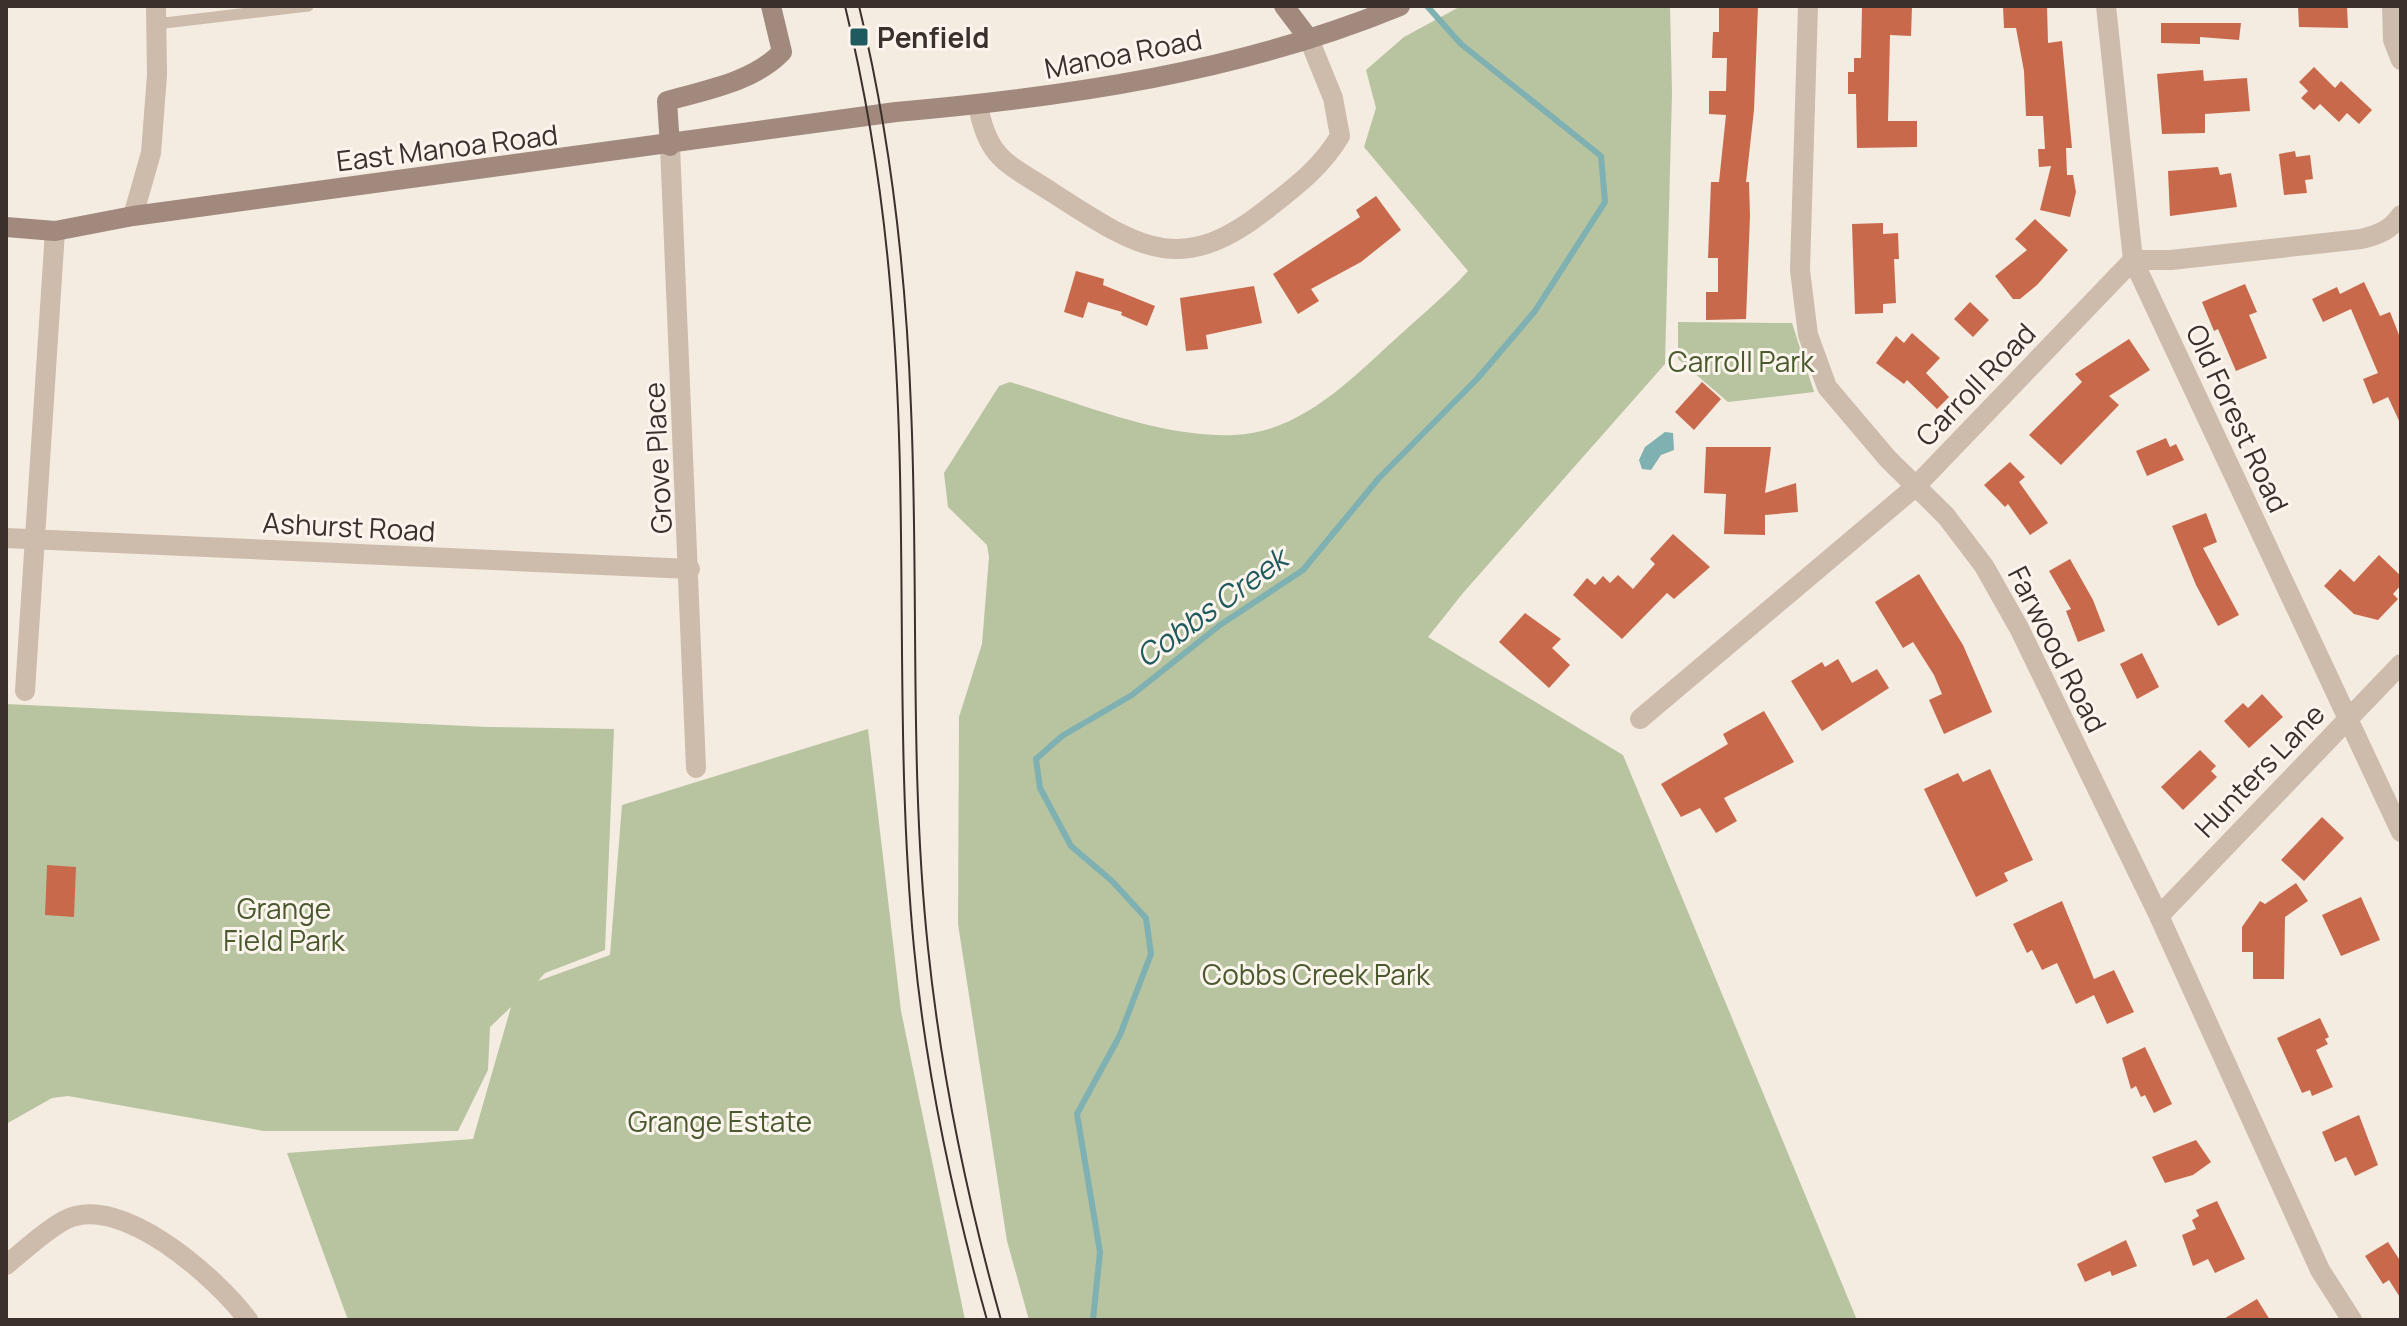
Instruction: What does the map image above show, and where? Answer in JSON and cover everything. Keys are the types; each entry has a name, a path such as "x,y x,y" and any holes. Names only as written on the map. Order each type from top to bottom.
{"main road":[{"path":"670,146 667,101 747,76 771,63 782,52 771,6"},
{"path":"1284,6 1309,39"},
{"name":"Manoa Road","path":"896,112 978,105 1143,82 1342,30 1400,6"},
{"name":"East Manoa Road","path":"6,227 55,231 133,216 670,146 896,112"}],"street":[{"name":"Farwood Road","path":"1808,6 1800,270 1808,335 1827,387 1841,408 1946,516 1984,566 2012,615 2159,916 2320,1270 2352,1320"},
{"name":"Old Forest Road","path":"2106,6 2133,260 2401,832"},
{"path":"2392,6 2393,40 2401,60"},
{"path":"133,216 151,153 156,15"},
{"path":"978,105 987,144 1005,162 1129,239 1167,249 1196,248 1227,239 1309,175 1340,136 1339,121 1309,39"},
{"name":"Grove Place","path":"670,146 696,768"},
{"path":"2133,260 2171,260 2361,239 2399,227"},
{"path":"25,691 55,231"},
{"name":"Carroll Road","path":"1640,719 1915,487 2133,260"},
{"name":"Ashurst Road","path":"6,538 690,569"},
{"name":"Hunters Lane","path":"2159,916 2401,664"},
{"path":"6,1265 66,1219 97,1214 147,1231 230,1295 248,1320"}],"lane":[{"path":"156,15 308,6"}],"green space":[{"name":"Cobbs Creek Park","path":"1461,6 1670,6 1672,93 1665,364 1463,593 1428,637 1623,755 1857,1320 1029,1320 1007,1241 958,924 959,717 982,644 989,557 987,545 948,507 944,473 999,386 1010,382 1148,425 1177,431 1234,435 1259,432 1304,413 1365,367 1468,271 1364,147 1376,108 1366,70 1404,37"},
{"name":"Carroll Park","path":"1678,322 1792,323 1814,392 1728,402 1678,359"},
{"path":"6,704 487,727 614,729 605,950 545,973 538,981 610,955 622,805 868,729 901,1011 965,1320 348,1320 287,1153 473,1139 511,1007 490,1027 488,1070 458,1131 264,1131 68,1096 52,1098 6,1124"}],"water":[{"path":"1665,432 1673,433 1674,450 1661,455 1651,470 1642,469 1639,460 1645,447"}],"building":[{"path":"1719,6 1758,6 1754,110 1746,182 1749,182 1750,216 1746,319 1706,320 1706,292 1718,292 1718,258 1708,258 1711,182 1719,182 1726,115 1709,114 1709,91 1726,91 1727,58 1712,58 1713,32 1719,32"},
{"path":"1862,6 1912,6 1911,36 1890,35 1888,121 1917,121 1917,147 1857,148 1856,94 1848,94 1848,72 1854,72 1854,58 1861,58"},
{"path":"2003,6 2047,6 2048,43 2062,41 2072,148 2066,148 2067,175 2073,175 2076,192 2070,217 2040,210 2051,166 2039,167 2038,149 2045,149 2043,116 2026,116 2024,71 2016,28 2004,28"},
{"path":"2298,6 2347,6 2348,28 2299,27"},
{"path":"2161,23 2241,23 2239,40 2200,37 2200,44 2161,43"},
{"path":"2314,67 2335,88 2341,81 2372,110 2359,124 2347,113 2339,122 2320,104 2314,110 2301,98 2308,91 2299,82"},
{"path":"2203,70 2204,81 2247,78 2250,111 2205,114 2205,133 2162,134 2157,74"},
{"path":"2295,151 2296,157 2310,155 2313,179 2305,180 2307,193 2284,195 2279,154"},
{"path":"2218,167 2220,175 2231,173 2237,207 2170,216 2168,171"},
{"path":"1376,196 1401,230 1361,262 1311,289 1319,301 1298,314 1273,274 1360,217 1356,210"},
{"path":"2035,219 2068,250 2037,285 2020,299 2013,299 1995,276 2027,250 2015,239"},
{"path":"1883,223 1883,234 1898,233 1899,259 1894,259 1896,303 1883,304 1883,313 1855,314 1852,224"},
{"path":"1076,271 1104,279 1103,285 1155,306 1147,326 1121,315 1122,312 1088,302 1083,318 1064,312"},
{"path":"2364,282 2380,316 2390,312 2401,340 2401,425 2388,397 2373,404 2363,379 2378,373 2351,309 2323,322 2312,299 2337,287 2340,294"},
{"path":"2245,284 2257,312 2249,315 2267,358 2236,371 2218,329 2214,331 2202,302"},
{"path":"1254,286 1262,323 1206,335 1208,349 1186,351 1180,298"},
{"path":"1970,302 1989,320 1973,337 1954,319"},
{"path":"1912,333 1940,358 1926,373 1949,397 1937,409 1907,380 1904,384 1876,363 1896,336 1904,343"},
{"path":"2129,339 2150,370 2109,396 2119,405 2061,465 2029,435 2082,382 2075,374"},
{"path":"1702,382 1721,399 1694,430 1675,412"},
{"path":"2166,438 2170,447 2176,444 2184,460 2147,476 2136,451"},
{"path":"1706,447 1771,447 1765,493 1796,483 1798,512 1765,515 1765,535 1724,534 1726,494 1704,493"},
{"path":"2010,462 2025,477 2019,482 2048,523 2030,535 2008,504 2005,507 1984,485"},
{"path":"2206,513 2217,542 2203,548 2239,615 2218,626 2196,585 2172,526"},
{"path":"1673,534 1710,567 1674,599 1667,593 1622,639 1573,595 1587,578 1595,585 1603,576 1610,583 1618,575 1633,589 1655,564 1650,559"},
{"path":"2379,555 2401,576 2401,585 2393,594 2398,599 2378,620 2354,614 2324,586 2340,569 2354,582"},
{"path":"2070,559 2093,600 2105,631 2078,642 2066,611 2071,609 2049,571"},
{"path":"1919,574 1963,645 1992,712 1944,734 1929,700 1942,694 1934,675 1913,642 1903,648 1875,602"},
{"path":"1525,613 1561,639 1552,648 1570,665 1549,688 1499,642"},
{"path":"2142,653 2159,687 2137,699 2120,664"},
{"path":"1838,659 1852,683 1877,669 1889,688 1822,731 1791,681 1822,662 1825,667"},
{"path":"2262,694 2283,717 2249,748 2224,721 2243,703 2248,708"},
{"path":"1764,711 1794,762 1724,798 1737,821 1716,833 1700,808 1681,817 1661,784 1728,744 1723,734"},
{"path":"2200,750 2216,766 2211,771 2217,777 2183,810 2161,787"},
{"path":"1990,769 2033,860 2004,873 2008,881 1976,897 1924,789 1958,773 1963,782"},
{"path":"2322,817 2344,838 2304,881 2281,860"},
{"path":"47,865 76,867 74,917 45,915"},
{"path":"2296,883 2308,901 2285,917 2284,979 2253,979 2253,952 2242,952 2242,927 2260,901 2265,904"},
{"path":"2361,897 2380,940 2341,956 2322,915"},
{"path":"2062,901 2094,979 2114,970 2134,1012 2107,1024 2094,995 2076,1004 2057,963 2042,970 2032,950 2027,953 2013,924"},
{"path":"2320,1018 2329,1037 2325,1039 2328,1044 2316,1050 2333,1087 2312,1096 2310,1090 2302,1093 2277,1038"},
{"path":"2145,1047 2172,1104 2154,1113 2145,1095 2141,1097 2136,1086 2131,1089 2122,1058"},
{"path":"2359,1115 2378,1165 2355,1176 2346,1157 2335,1162 2322,1132"},
{"path":"2196,1140 2211,1162 2193,1175 2165,1183 2152,1157"},
{"path":"2217,1201 2245,1259 2215,1273 2208,1259 2193,1266 2182,1235 2196,1229 2192,1220 2199,1216 2196,1210"},
{"path":"2126,1240 2137,1266 2112,1276 2110,1271 2085,1282 2077,1264"},
{"path":"2388,1242 2401,1262 2401,1299 2389,1280 2383,1284 2365,1256"},
{"path":"2257,1299 2270,1320 2222,1320"}],"waterway":[{"name":"Cobbs Creek","path":"1093,1320 1100,1252 1077,1114 1120,1035 1151,954 1146,918 1112,881 1071,846 1040,788 1036,759 1062,736 1132,695 1220,625 1303,570 1379,478 1477,379 1535,311 1605,202 1601,156 1461,44 1427,6"}],"tram line":[{"path":"845,6 874,150 891,295 900,458 904,785 919,995 942,1136 987,1320"},
{"path":"859,6 888,156 909,357 918,813 928,948 940,1042 957,1135 1001,1320"}],"place":[{"name":"Penfield","path":"859,37"}],"park label":[{"name":"Grange Field Park","path":"284,924"},
{"name":"Grange Estate","path":"720,1121"}]}
